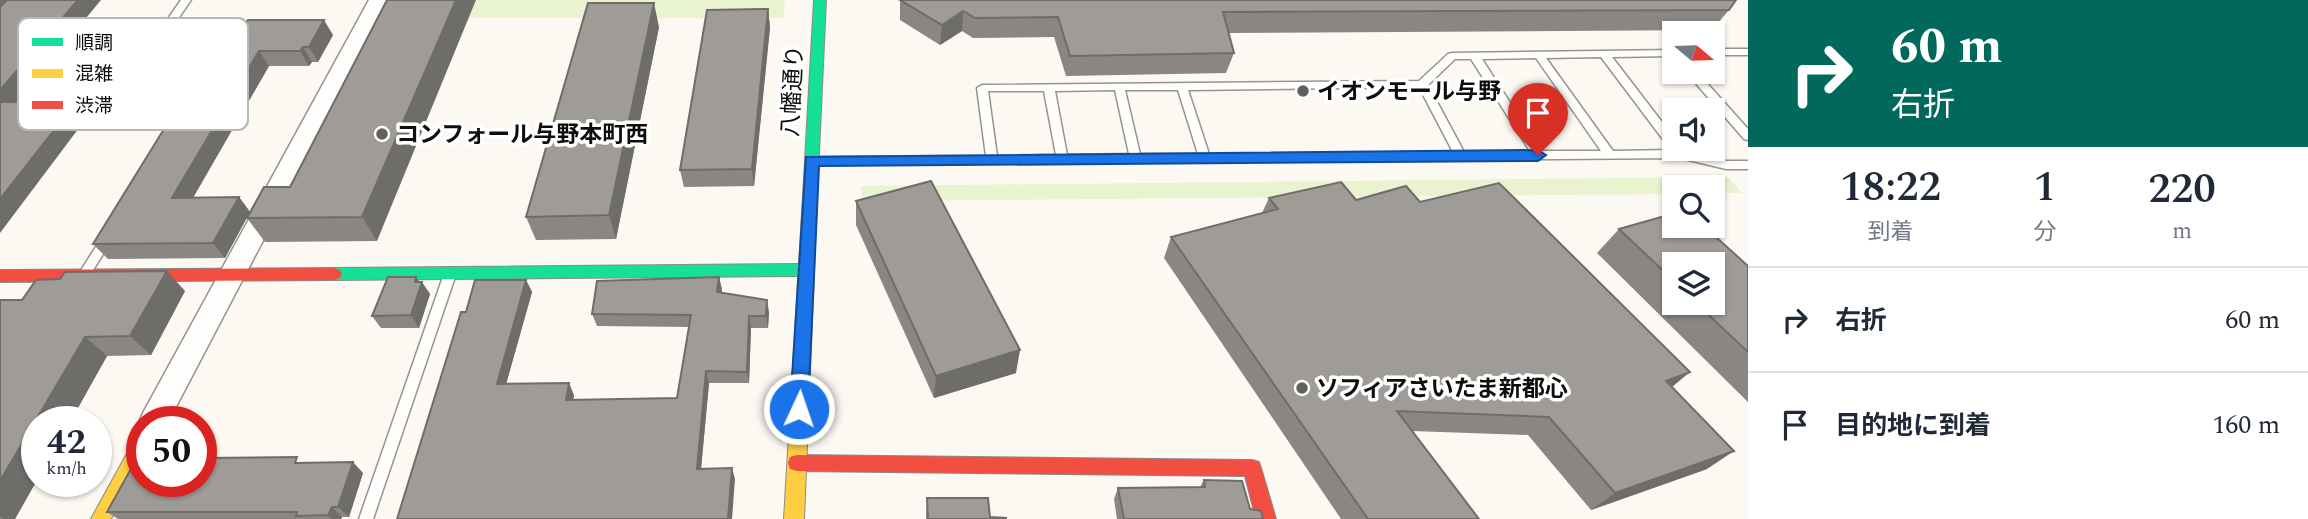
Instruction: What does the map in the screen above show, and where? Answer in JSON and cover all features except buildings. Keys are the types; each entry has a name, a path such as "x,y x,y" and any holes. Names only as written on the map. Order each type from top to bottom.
{"street":[{"path":"162,406 379,0"},
{"name":"八幡通り","path":"794,519 820,0"},
{"path":"0,276 806,270"},
{"path":"797,463 1252,468 1266,519"},
{"path":"101,519 126,473"}],"lane":[{"path":"173,18 186,0"},
{"path":"1726,52 1744,52 1748,61"},
{"path":"992,160 982,88 1422,84 1452,56 1662,53"},
{"path":"1604,54 1662,130"},
{"path":"1474,55 1538,155"},
{"path":"1539,55 1610,155"},
{"path":"1422,84 1461,156"},
{"path":"1702,84 1748,136"},
{"path":"1119,86 1135,158"},
{"path":"1182,86 1205,158"},
{"path":"1049,87 1062,159"},
{"path":"812,161 1610,155 1662,151"},
{"path":"1713,161 1726,165 1748,165"},
{"path":"84,275 112,230"},
{"path":"366,519 450,274"}],"green space":[{"path":"392,0 785,0 783,18 382,18"},
{"path":"1725,177 1728,177 1742,193 1725,193"},
{"path":"1662,178 1662,194 862,201 861,186"}],"traffic: fast":[{"path":"810,196 820,0"},
{"path":"334,274 806,270"}],"traffic: slow":[{"path":"794,519 810,196"},
{"path":"101,519 126,473"}],"traffic: jam":[{"path":"0,276 334,274"},
{"path":"797,463 1252,468 1266,519"}],"place":[{"name":"イオンモール与野","path":"1303,91"},
{"name":"コンフォール与野本町西","path":"382,134"},
{"name":"ソフィアさいたま新都心","path":"1302,388"}],"route":[{"path":"799,409 812,161 1538,155"}]}
